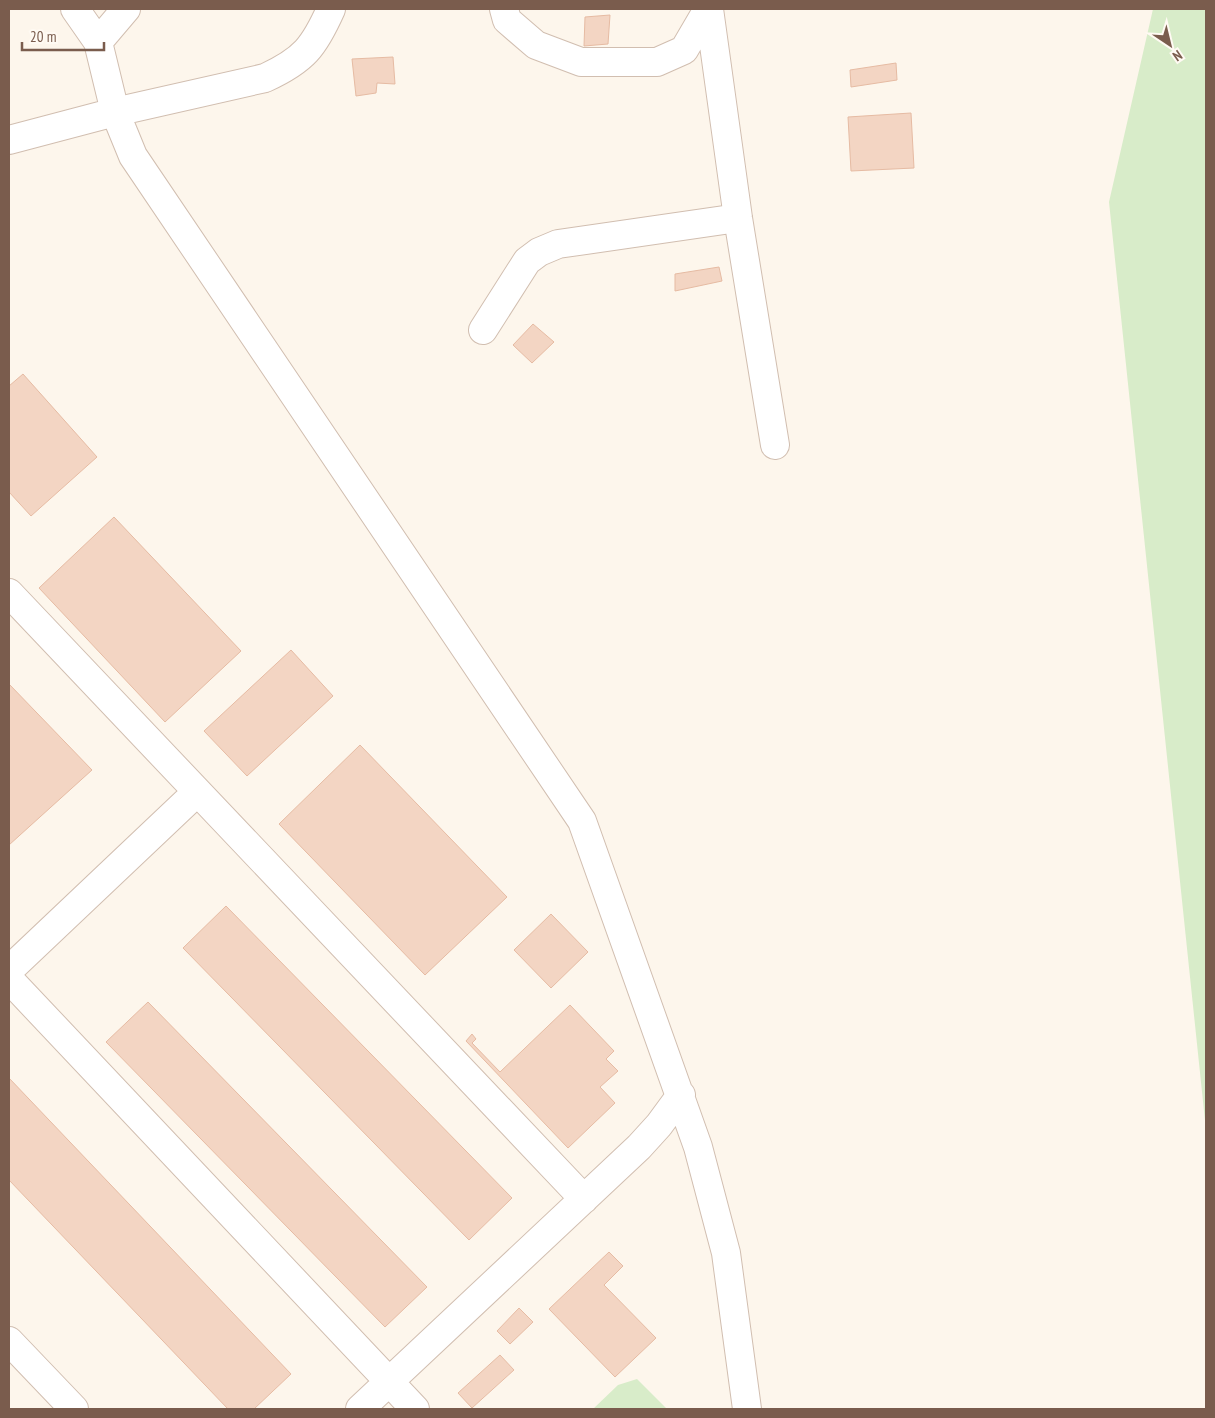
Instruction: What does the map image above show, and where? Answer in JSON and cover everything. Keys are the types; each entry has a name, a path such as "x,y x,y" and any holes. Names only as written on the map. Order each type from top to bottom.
{"lane":[{"path":"75,9 98,42 115,112 133,156 582,821 698,1146 726,1253 747,1409"},
{"path":"98,42 126,9"},
{"path":"9,140 115,112 265,78 286,69 302,56 318,39 331,9"},
{"path":"504,9 506,20 536,45 582,62 657,62 684,50 708,9"},
{"path":"708,9 738,218 775,445"},
{"path":"483,330 528,261 538,252 558,244 738,218"},
{"path":"9,593 584,1199"},
{"path":"9,970 197,792"},
{"path":"9,979 415,1409"},
{"path":"360,1409 584,1199 659,1125 681,1095"},
{"path":"9,1341 74,1409"}],"green space":[{"path":"1153,9 1206,9 1206,1130 1109,202"},
{"path":"637,1379 667,1409 593,1409 618,1385"}],"building":[{"path":"610,15 608,44 584,46 585,17"},
{"path":"393,57 395,84 377,83 376,93 356,96 352,59"},
{"path":"896,63 897,80 851,87 850,70"},
{"path":"911,113 914,168 851,171 848,117"},
{"path":"719,267 722,281 675,291 675,274"},
{"path":"533,324 554,342 532,363 513,345"},
{"path":"23,374 97,457 31,516 9,492 9,386"},
{"path":"114,517 241,651 165,722 39,588"},
{"path":"291,650 333,696 247,776 204,731"},
{"path":"9,684 92,770 9,845"},
{"path":"360,745 507,897 425,975 279,824"},
{"path":"226,906 512,1198 469,1240 183,948"},
{"path":"551,914 588,952 551,988 514,950"},
{"path":"148,1002 427,1287 385,1327 106,1042"},
{"path":"570,1005 614,1051 606,1059 618,1071 600,1087 615,1103 568,1148 466,1041 472,1034 476,1039 472,1043 500,1072"},
{"path":"9,1078 291,1374 254,1409 228,1409 9,1180"},
{"path":"609,1252 623,1266 604,1285 656,1338 615,1377 549,1309"},
{"path":"519,1308 533,1322 510,1344 497,1331"},
{"path":"500,1355 514,1370 472,1408 458,1393"}]}
